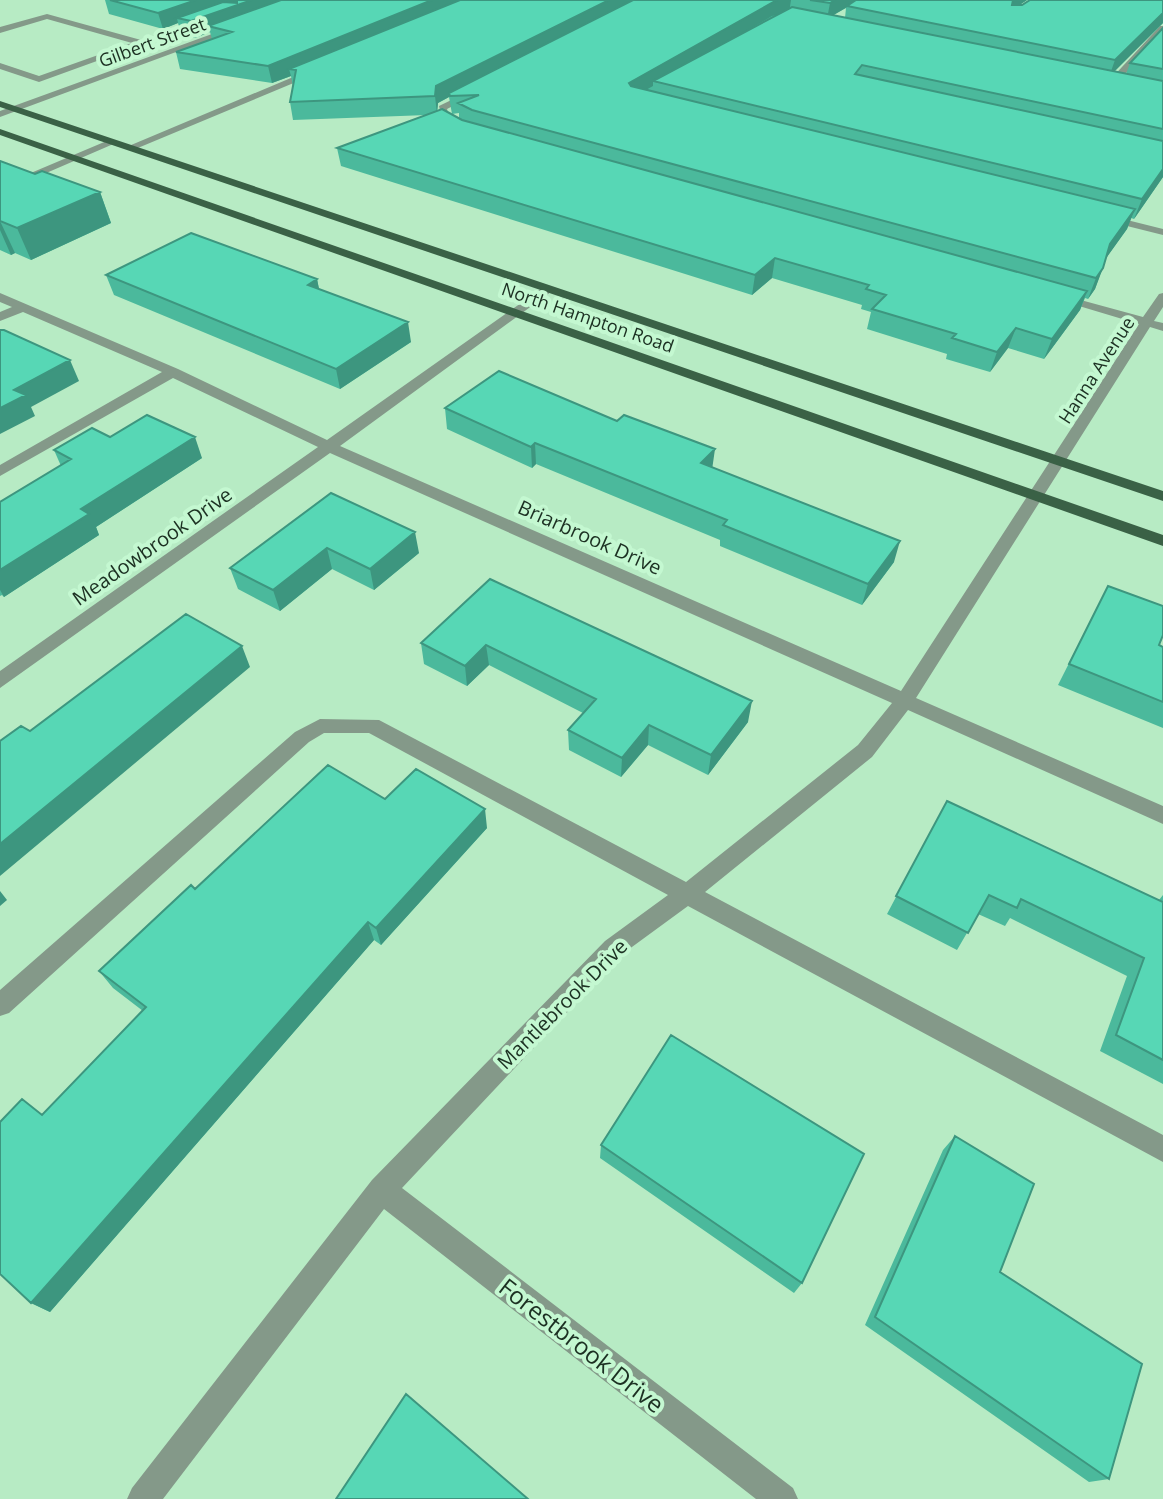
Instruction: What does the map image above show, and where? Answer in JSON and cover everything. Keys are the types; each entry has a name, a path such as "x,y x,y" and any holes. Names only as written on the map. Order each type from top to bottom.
{"main road":[{"name":"North Hampton Road","path":"0,104 1163,496"},
{"name":"North Hampton Road","path":"0,132 1163,541"}],"street":[{"path":"0,30 47,16 173,51"},
{"path":"0,66 39,79 214,16"},
{"name":"Gilbert Street","path":"0,114 245,25"},
{"path":"1112,83 1163,28"},
{"path":"129,148 326,66"},
{"path":"1097,81 1125,86"},
{"path":"468,133 446,121 442,108 490,84"},
{"path":"0,190 113,142"},
{"path":"1085,213 1163,232"},
{"name":"Meadowbrook Drive","path":"0,681 549,289"},
{"path":"1042,293 1163,327"},
{"name":"Briarbrook Drive","path":"0,297 173,372 330,447 1163,815"},
{"name":"Hanna Avenue","path":"1059,461 1163,297"},
{"path":"0,317 22,307"},
{"path":"0,471 173,372"},
{"name":"Mantlebrook Drive","path":"143,1499 382,1190 613,948 687,894 865,751 905,700 1059,461"},
{"path":"0,1005 302,737 320,726 372,725 1163,1149"},
{"name":"Forestbrook Drive","path":"382,1190 763,1493"}],"building":[{"path":"110,0 196,0 158,13"},
{"path":"237,0 252,0 191,21 177,18 223,2 237,3"},
{"path":"281,0 432,0 268,66 176,52 232,32 208,26"},
{"path":"460,0 609,0 436,86 435,96 290,102 296,70 289,69"},
{"path":"633,0 777,0 629,83 631,86 1135,209 1110,244 1103,268 1096,278 472,110 458,103 479,95 450,96 449,93"},
{"path":"856,0 1013,0 1012,5 1022,5 1030,0 1163,0 1163,13 1115,60 847,6"},
{"path":"792,7 1163,81 1163,129 862,65 855,74 1163,141 1163,169 1142,199 653,81"},
{"path":"1163,28 1163,69 1130,63"},
{"path":"442,109 462,120 1087,291 1052,339 1016,328 997,352 952,338 956,334 872,309 886,295 866,289 869,285 775,258 755,275 337,148"},
{"path":"0,161 35,174 42,171 100,192 17,228 0,221"},
{"path":"191,233 317,279 308,285 408,322 336,369 106,275"},
{"path":"0,330 70,360 14,390 26,395 0,408"},
{"path":"499,371 617,421 624,415 715,449 701,463 900,541 868,584 723,525 727,520 535,443 531,447 445,408"},
{"path":"147,415 195,437 81,509 89,514 0,570 0,502 71,459 54,450 92,428 110,437"},
{"path":"331,493 415,532 370,569 327,548 273,590 230,568"},
{"path":"490,579 752,701 711,755 649,725 622,758 568,730 596,699 486,645 465,666 421,643"},
{"path":"1108,586 1163,606 1163,635 1159,645 1163,647 1163,702 1069,664"},
{"path":"186,614 242,646 0,844 0,741 21,726 30,731"},
{"path":"328,765 385,799 416,769 485,809 376,928 368,922 31,1303 0,1274 0,1122 22,1099 42,1115 146,1007 99,971 191,885 195,889"},
{"path":"947,801 1163,902 1163,1060 1116,1035 1144,958 1021,899 1017,908 989,895 968,933 896,896"},
{"path":"671,1035 864,1154 802,1283 601,1145"},
{"path":"955,1136 1034,1184 1000,1272 1142,1364 1109,1479 875,1317"},
{"path":"406,1394 528,1499 336,1499"}]}
